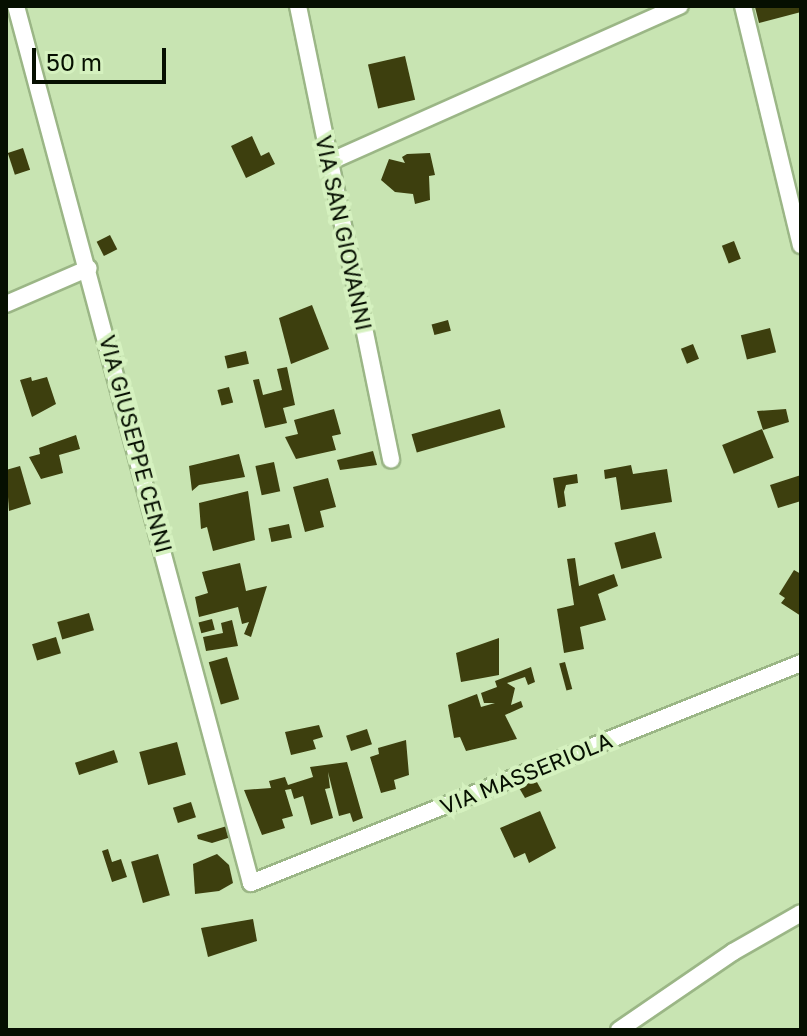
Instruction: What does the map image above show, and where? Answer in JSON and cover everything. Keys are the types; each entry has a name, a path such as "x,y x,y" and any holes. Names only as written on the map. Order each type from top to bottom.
{"street":[{"name":"VIA GIUSEPPE CENNI","path":"16,6 89,268 251,883"},
{"name":"VIA SAN GIOVANNI","path":"298,6 391,460"},
{"path":"329,162 680,6"},
{"path":"743,6 801,245"},
{"path":"6,304 89,268"},
{"name":"VIA MASSERIOLA","path":"251,883 801,663"},
{"path":"619,1030 733,952 801,913"}],"building":[{"path":"801,6 801,12 759,23 755,7"},
{"path":"405,56 415,100 378,108 368,65"},
{"path":"252,136 261,156 269,152 275,164 246,178 231,146"},
{"path":"23,148 30,170 15,175 8,153"},
{"path":"430,153 435,175 429,176 430,200 415,204 413,194 395,192 381,180 389,159 405,163 402,157 407,154"},
{"path":"110,235 117,249 104,256 97,242"},
{"path":"734,241 741,259 729,263 722,246"},
{"path":"312,305 329,349 291,364 279,318"},
{"path":"448,320 451,331 434,335 432,324"},
{"path":"770,328 776,352 747,360 741,335"},
{"path":"693,344 699,359 687,364 681,349"},
{"path":"246,351 249,364 227,369 225,356"},
{"path":"287,367 295,405 283,408 287,423 265,428 253,380 259,379 263,395 282,390 277,369"},
{"path":"31,377 32,381 47,377 56,404 32,417 20,380"},
{"path":"229,387 233,402 222,406 217,390"},
{"path":"334,409 341,434 332,436 336,450 296,459 285,437 298,434 294,420"},
{"path":"500,409 505,427 417,453 412,434"},
{"path":"786,409 789,422 763,430 757,411"},
{"path":"762,429 774,458 734,474 722,445"},
{"path":"76,435 80,449 59,455 63,473 41,479 29,457 40,454 39,448"},
{"path":"373,451 377,465 340,470 337,460"},
{"path":"239,454 245,477 199,485 192,491 189,466"},
{"path":"274,462 280,491 262,495 255,466"},
{"path":"631,465 633,474 667,469 672,502 621,510 616,477 605,479 604,470"},
{"path":"20,466 31,504 9,511 6,470"},
{"path":"577,474 578,483 566,485 566,506 558,508 553,478"},
{"path":"801,475 801,501 778,508 770,485"},
{"path":"328,478 336,507 320,511 324,527 305,532 293,487"},
{"path":"248,491 255,540 213,551 207,527 201,529 199,503"},
{"path":"289,524 292,538 271,542 268,528"},
{"path":"655,532 662,558 621,569 614,543"},
{"path":"575,558 579,586 614,574 618,586 598,594 606,620 580,627 584,649 564,653 557,609 574,605 567,559"},
{"path":"240,563 246,591 267,586 251,637 244,634 249,622 242,624 238,607 199,617 195,597 208,593 202,572"},
{"path":"794,570 801,574 801,616 781,603 785,598 779,594"},
{"path":"89,613 94,630 62,639 57,622"},
{"path":"212,619 215,630 201,633 198,623"},
{"path":"232,620 238,646 206,651 203,637 223,633 221,623"},
{"path":"56,637 61,653 37,661 32,644"},
{"path":"499,638 499,675 461,682 456,653"},
{"path":"227,657 239,699 221,705 209,662"},
{"path":"565,662 572,689 566,691 559,664"},
{"path":"531,667 535,682 528,685 525,677 507,683 515,688 511,705 521,701 523,707 505,715 517,739 466,751 460,737 454,738 448,705 477,694 481,707 495,703 484,703 481,693 497,687 495,681"},
{"path":"319,725 323,737 313,740 316,749 291,755 285,732"},
{"path":"367,729 372,744 351,751 346,736"},
{"path":"406,740 409,775 394,780 396,789 381,793 370,757 379,754 378,748"},
{"path":"177,742 186,775 148,785 139,752"},
{"path":"114,750 118,762 79,775 75,763"},
{"path":"347,762 363,818 353,822 350,813 339,816 328,772 330,788 325,789 333,818 311,825 303,796 294,799 291,789 285,790 293,816 282,819 285,828 262,835 244,790 271,788 269,781 285,777 288,785 313,777 310,767"},
{"path":"533,775 542,791 525,798 515,781"},
{"path":"191,802 196,817 178,823 173,808"},
{"path":"540,811 556,848 529,863 525,853 514,858 500,828"},
{"path":"227,826 231,837 212,843 198,839 197,835"},
{"path":"108,849 112,862 121,859 127,877 112,882 102,851"},
{"path":"158,854 170,895 143,903 131,862"},
{"path":"217,854 229,865 233,883 219,891 195,894 193,864"},
{"path":"253,919 257,941 208,957 201,928"}]}
